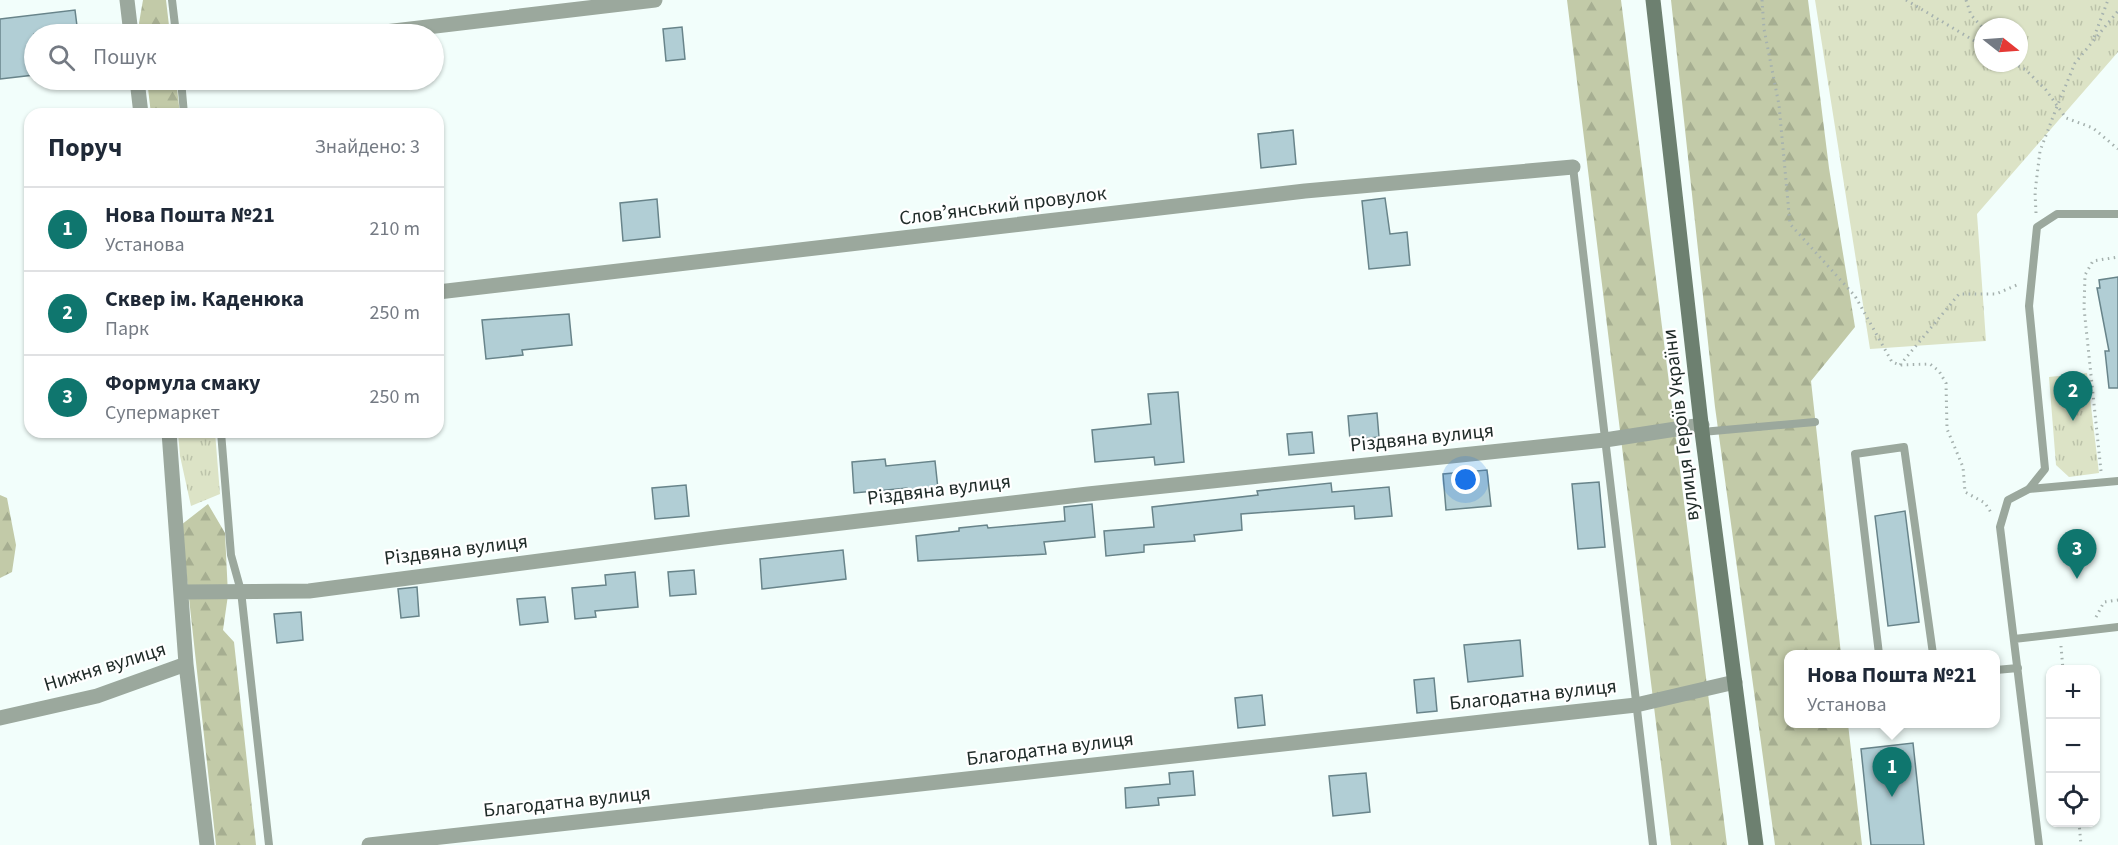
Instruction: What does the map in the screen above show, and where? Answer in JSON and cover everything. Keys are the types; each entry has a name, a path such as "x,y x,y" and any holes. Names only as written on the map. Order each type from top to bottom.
{"main road":[{"name":"вулиця Героїв України","path":"1653,0 1702,429 1756,845"}],"street":[{"path":"127,0 130,24"},
{"path":"444,25 655,0"},
{"path":"138,90 140,108"},
{"name":"Словʼянський провулок","path":"444,291 1305,191 1572,167"},
{"name":"Різдвяна вулиця","path":"181,592 309,591 1088,494 1702,429"},
{"path":"169,438 186,664 207,845"},
{"name":"Нижня вулиця","path":"0,718 97,696 186,664"},
{"name":"Благодатна вулиця","path":"369,845 1636,705 1735,682"}],"lane":[{"path":"172,0 175,24"},
{"path":"182,90 183,108"},
{"path":"1572,167 1653,845"},
{"path":"2029,489 2045,469 2029,306 2037,227 2057,214 2118,214"},
{"path":"1702,429 1815,422"},
{"path":"221,438 231,555 241,591 269,845"},
{"path":"1879,650 1855,454 1904,447 1932,650"},
{"path":"2039,845 2000,527 2008,500 2029,489 2118,481"},
{"path":"2014,639 2118,627"},
{"path":"2000,670 2018,668"}],"path":[{"path":"1762,0 1764,29 1779,105 1790,224 1854,296 1892,362 1900,365 1930,364 1939,371 1946,383 1947,429 1963,467 1965,492 1985,503 2000,527"},
{"path":"1906,0 1974,41"},
{"path":"1966,0 1974,18"},
{"path":"2093,42 2108,0"},
{"path":"2037,227 2035,192 2040,150 2056,107 2075,63 2118,11"},
{"path":"2028,72 2046,90 2066,118 2093,128 2118,149"},
{"path":"2103,482 2084,308 2085,274 2092,261 2118,257"},
{"path":"1900,365 1959,294 1996,294 2032,279"},
{"path":"2090,629 2104,602 2118,600"},
{"path":"2059,632 2063,665"},
{"path":"2079,827 2081,845"}],"green space":[{"path":"143,0 166,0 169,24 139,23"},
{"path":"1567,0 1621,0 1727,845 1671,845"},
{"path":"1671,0 1808,0 1829,168 1855,327 1811,381 1841,650 1784,650 1784,728 1848,728 1862,845 1775,845 1715,407"},
{"path":"1815,0 2118,0 2118,52 1977,214 1986,341 1870,349"},
{"path":"148,90 177,90 179,108 150,108"},
{"path":"2087,373 2099,473 2069,477 2056,465 2049,377"},
{"path":"178,438 215,438 220,494 191,506"},
{"path":"0,495 7,498 16,545 12,572 0,578"},
{"path":"208,504 225,533 228,595 223,630 234,642 256,845 216,845 181,525"}],"building":[{"path":"75,10 77,24 24,24 24,76 0,79 0,19"},
{"path":"682,27 685,59 666,61 663,29"},
{"path":"1293,130 1296,164 1261,168 1258,134"},
{"path":"1385,198 1390,234 1407,232 1410,265 1369,269 1362,201"},
{"path":"657,199 660,237 623,241 620,203"},
{"path":"2118,277 2118,388 2109,388 2105,351 2109,351 2097,288 2100,288 2099,280"},
{"path":"569,314 572,345 522,350 523,355 486,359 482,320"},
{"path":"1178,392 1184,462 1155,465 1154,457 1095,462 1092,430 1151,424 1148,394"},
{"path":"1377,413 1379,437 1350,440 1348,416"},
{"path":"1312,432 1314,453 1289,455 1287,434"},
{"path":"885,459 886,466 935,461 938,489 907,492 907,488 854,493 852,462"},
{"path":"1487,470 1491,506 1446,510 1443,474"},
{"path":"1599,482 1605,547 1578,549 1572,484"},
{"path":"1331,483 1332,492 1389,487 1392,516 1355,519 1354,506 1241,514 1242,530 1194,535 1195,541 1144,545 1144,552 1106,556 1104,531 1154,527 1152,507 1258,495 1257,491"},
{"path":"686,485 689,516 655,519 652,488"},
{"path":"1092,504 1095,537 1044,542 1046,554 918,561 916,536 987,525 988,528 1065,521 1064,507"},
{"path":"1905,511 1919,622 1888,626 1875,516"},
{"path":"843,550 846,579 762,589 760,559"},
{"path":"694,570 696,594 670,596 668,572"},
{"path":"635,572 638,607 595,611 596,617 575,619 572,588 606,585 605,575"},
{"path":"417,587 419,616 401,618 398,589"},
{"path":"545,597 548,622 520,625 517,599"},
{"path":"301,612 303,640 277,643 274,614"},
{"path":"1520,640 1523,676 1468,682 1464,645"},
{"path":"1434,678 1437,711 1417,713 1414,680"},
{"path":"1262,695 1265,725 1238,728 1235,698"},
{"path":"1913,743 1924,845 1871,845 1861,749"},
{"path":"1193,771 1195,795 1158,798 1159,805 1126,808 1125,788 1170,784 1169,773"},
{"path":"1366,773 1370,812 1333,816 1329,776"}],"place":[{"name":"Сквер ім. Каденюка","path":"2073,421"},
{"name":"Формула смаку","path":"2077,579"},
{"name":"Нова Пошта №21","path":"1892,797"}]}
